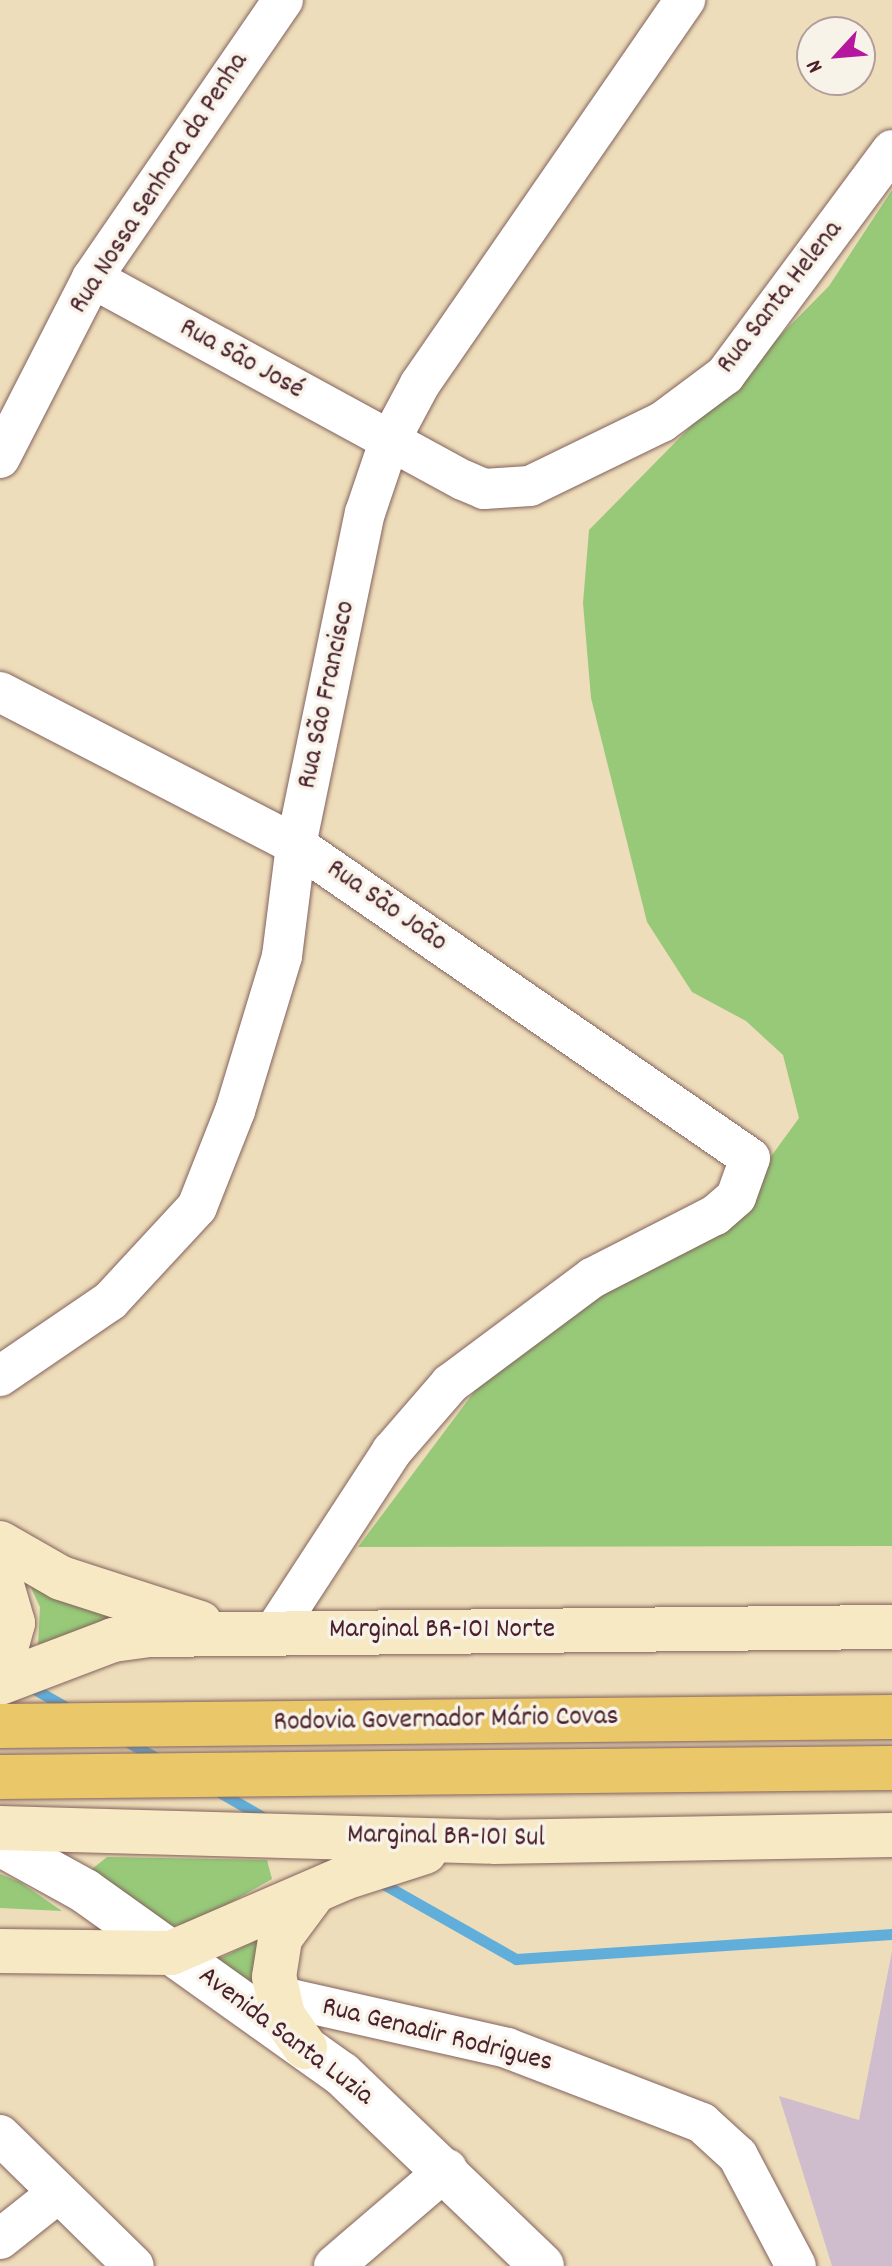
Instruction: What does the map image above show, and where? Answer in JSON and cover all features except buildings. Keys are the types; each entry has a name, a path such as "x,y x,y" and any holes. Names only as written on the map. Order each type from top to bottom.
{"highway":[{"name":"Rodovia Governador Mário Covas","path":"0,1726 892,1717"},
{"name":"Rodovia Governador Mário Covas","path":"0,1777 892,1768"}],"main road":[{"path":"0,1543 61,1578 225,1632"},
{"path":"0,1578 13,1623 0,1671"},
{"name":"Marginal BR-101 Norte","path":"0,1683 113,1640 225,1632 892,1627"},
{"name":"Marginal BR-101 Sul","path":"0,1828 494,1842 892,1835"},
{"path":"0,1951 171,1953 406,1855 494,1842"},
{"path":"305,2047 277,1996 280,1938 317,1891"}],"street":[{"name":"Rua Nossa Senhora da Penha","path":"0,458 92,278 283,0"},
{"name":"Rua São Francisco","path":"0,1376 110,1301 197,1207 235,1111 282,956 296,845 365,513 389,442 420,384 685,0"},
{"name":"Rua Santa Helena","path":"389,442 484,489 506,489 530,486 662,422 745,356 892,150"},
{"name":"Rua São José","path":"92,278 389,442"},
{"name":"Rua São João","path":"0,692 296,845 750,1158 736,1197 715,1215 592,1278 450,1384 392,1451 274,1632"},
{"name":"Avenida Santa Luzia","path":"0,1844 63,1877 305,2047 447,2169 542,2266"},
{"name":"Rua Genadir Rodrigues","path":"277,1996 507,2048 688,2116 738,2156 796,2266"},
{"path":"0,2135 134,2266"},
{"path":"334,2266 447,2169"},
{"path":"0,2239 58,2193"}],"shaded area":[{"path":"892,1951 892,2266 832,2266 779,2096 859,2120"}],"green space":[{"path":"892,190 892,1546 358,1547 501,1356 721,1225 799,1118 783,1055 746,1021 692,992 647,922 591,698 583,603 589,530 829,286"},
{"path":"26,1577 115,1616 38,1646 40,1607"},
{"path":"107,1857 267,1860 272,1879 198,1921 169,1927 87,1873"},
{"path":"0,1874 20,1882 62,1911 0,1908"},
{"path":"257,1940 263,1994 207,1965"}],"waterway":[{"path":"29,1686 73,1711"},
{"path":"126,1741 160,1760"},
{"path":"214,1789 268,1820"},
{"path":"378,1881 516,1959 892,1934"}]}
